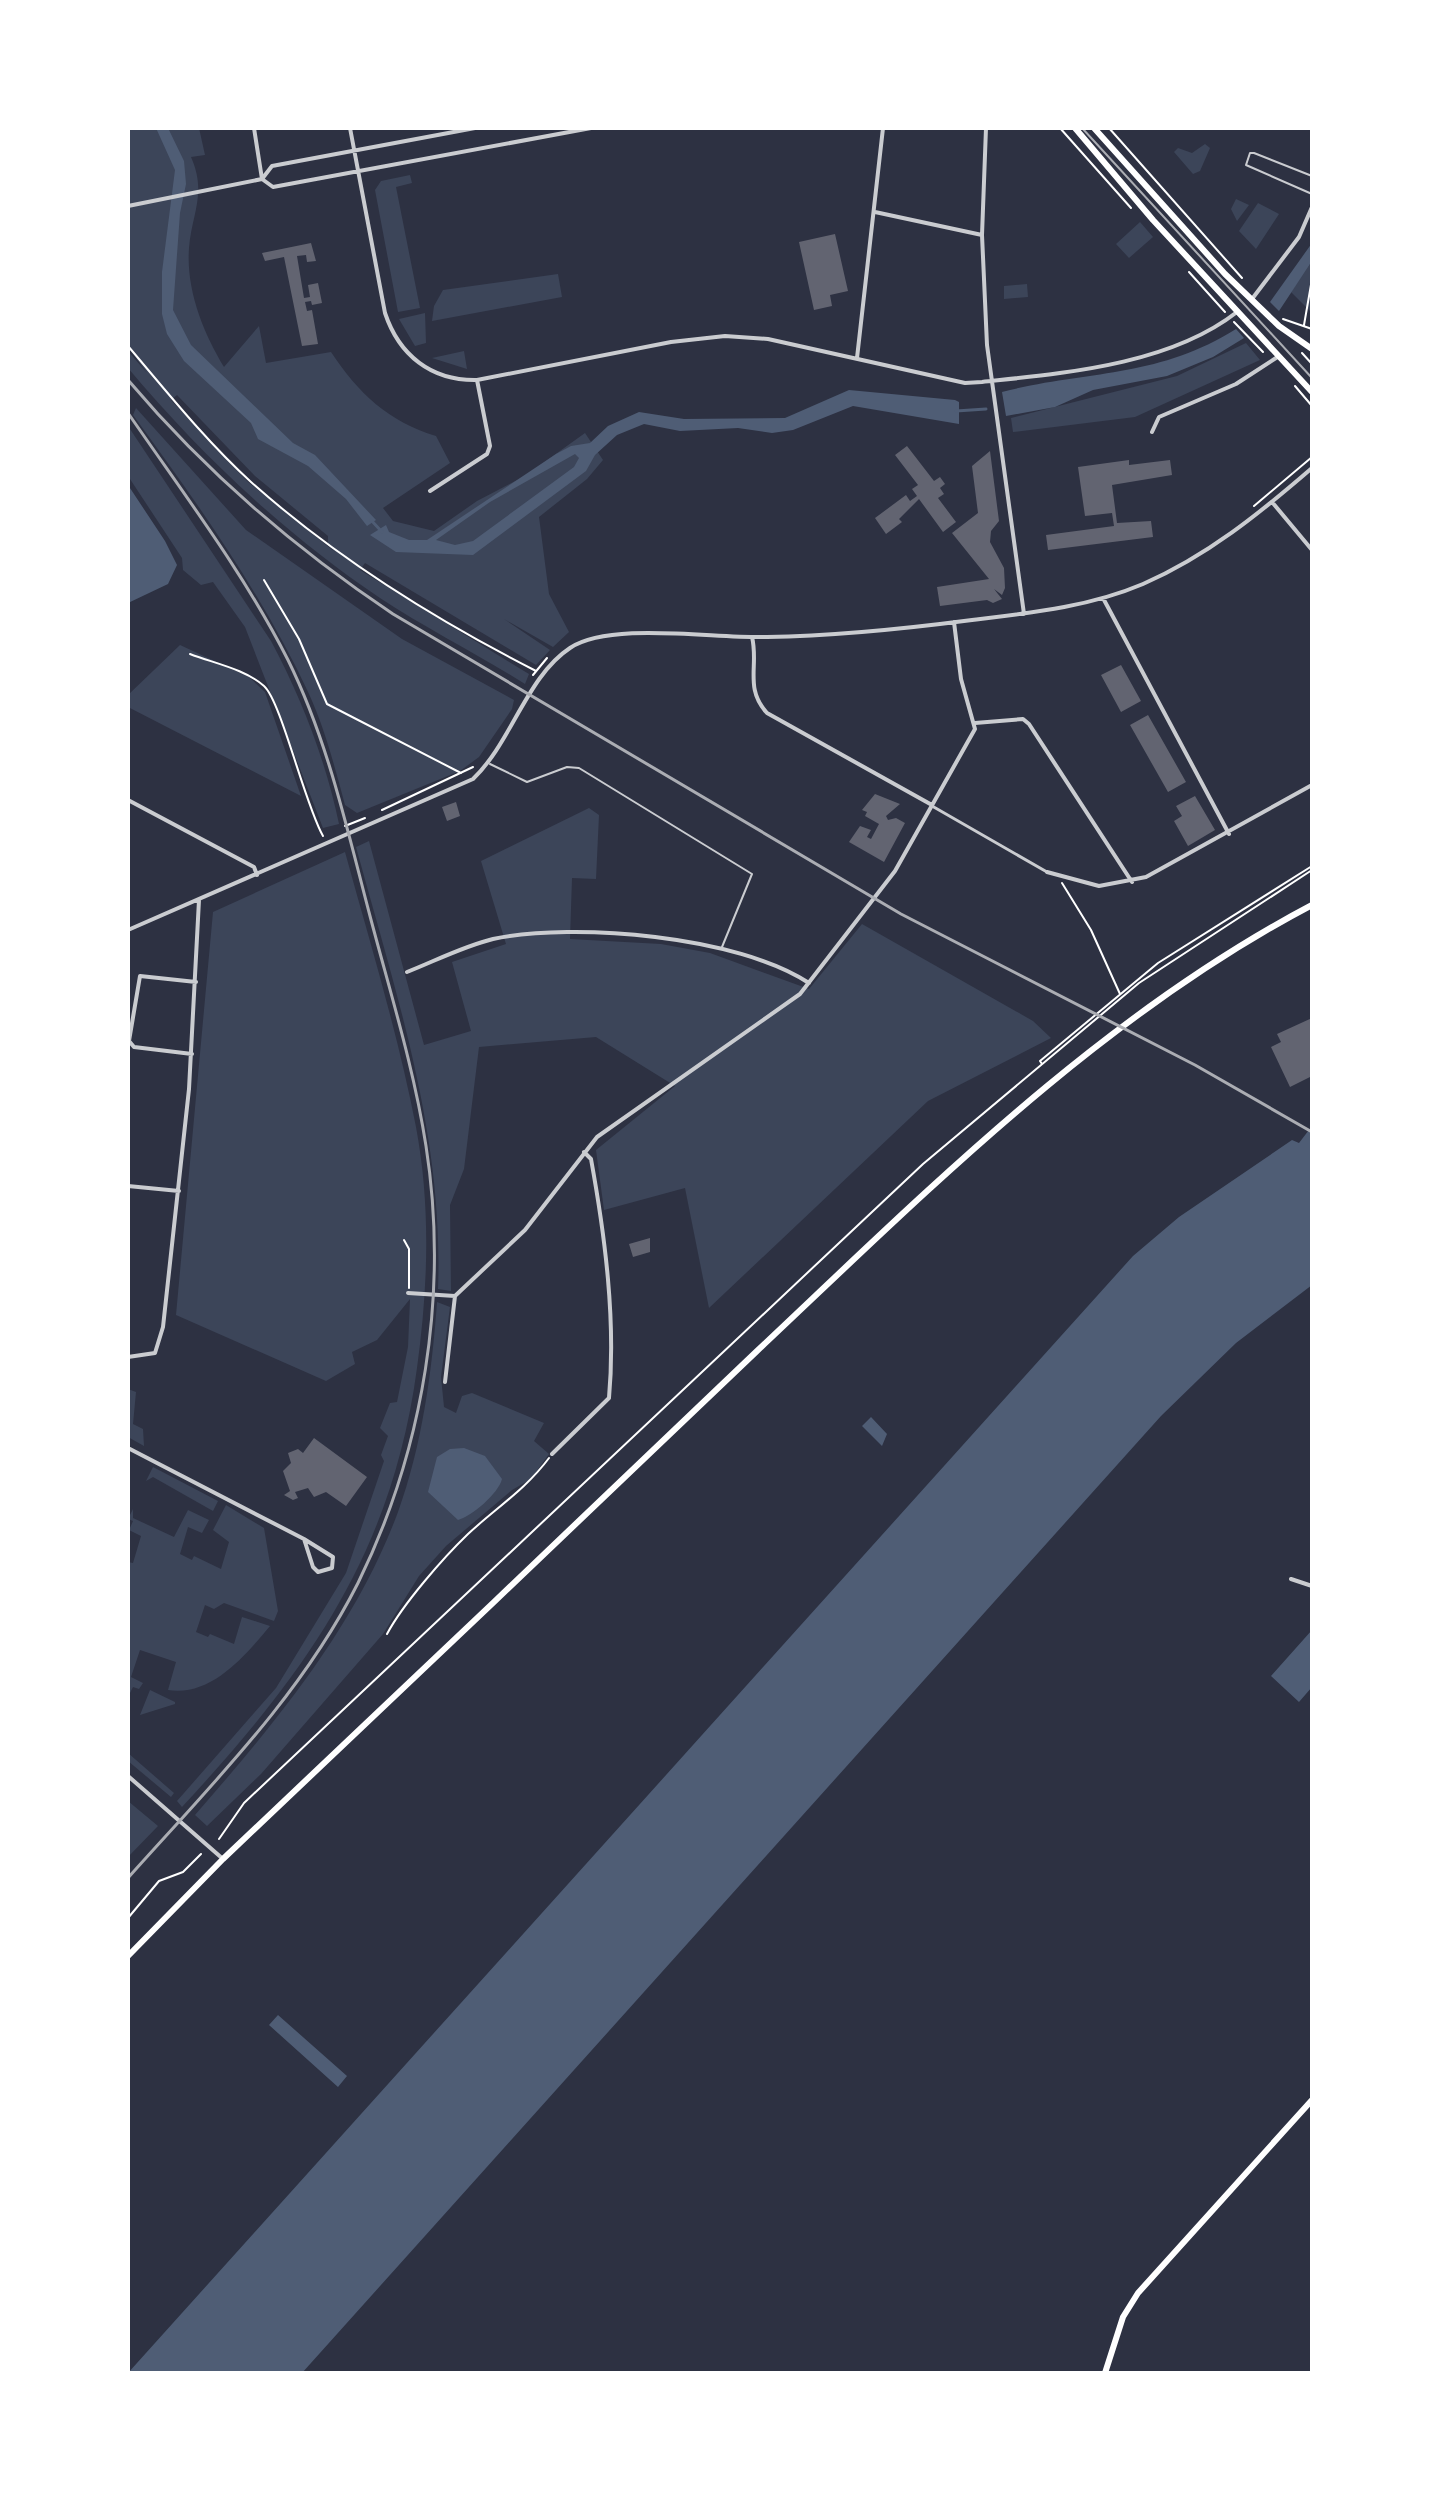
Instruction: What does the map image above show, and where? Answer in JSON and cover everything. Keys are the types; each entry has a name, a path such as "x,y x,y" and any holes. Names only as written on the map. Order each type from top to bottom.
{"main road":[{"path":"1075,128 1153,220 1312,392"},
{"path":"1094,128 1279,326 1312,349"},
{"path":"1239,310 1254,296"},
{"path":"128,1956 223,1859 958,1164 1098,1045 1178,984 1312,905"},
{"path":"1105,2373 1123,2317 1138,2293 1312,2100"}],"street":[{"path":"254,128 262,179 273,187 591,128"},
{"path":"350,128 385,313 393,332 412,358 444,376 477,380 671,342 725,336 768,339 965,383 992,381 1161,352 1193,339 1239,310"},
{"path":"128,206 262,179 272,166 475,128"},
{"path":"548,128 549,136"},
{"path":"857,358 883,128"},
{"path":"986,128 982,235 992,381 1024,614"},
{"path":"1254,296 1299,237 1312,207"},
{"path":"874,211 982,235"},
{"path":"1152,432 1159,417 1236,384 1279,356"},
{"path":"430,491 487,454 490,446 477,380"},
{"path":"128,930 473,779 489,764 535,690 568,649 603,636 828,636 1024,614 1103,598 1143,584 1210,549 1312,468"},
{"path":"1272,502 1312,550"},
{"path":"1103,598 1229,834"},
{"path":"445,1382 455,1296 525,1230 597,1137 800,994 895,871 975,723 961,679 954,622"},
{"path":"752,637 751,683 756,699 767,713 1057,875 1099,886 1132,882 1229,834 1312,785"},
{"path":"975,723 1023,719 1132,882"},
{"path":"128,800 254,867 257,875"},
{"path":"128,1357 150,1355 161,1343 192,1054 199,900"},
{"path":"407,972 492,939 570,933 649,937 721,950 797,975 809,983"},
{"path":"192,1054 134,1047 129,1041 140,976 196,982"},
{"path":"552,1454 609,1398 611,1370 604,1249 591,1159 584,1152"},
{"path":"128,1186 179,1191"},
{"path":"408,1293 455,1296"},
{"path":"128,1448 304,1539 329,1552 333,1557 332,1568 318,1572 313,1567 304,1539"},
{"path":"1291,1579 1312,1586"},
{"path":"128,1776 223,1859"}],"lane":[{"path":"1312,176 1254,153 1250,153 1246,165 1312,194"},
{"path":"489,764 510,777 527,782 567,767 579,768 752,874 721,950"}],"path":[{"path":"1109,128 1254,296"},
{"path":"1304,326 1312,279"},
{"path":"1280,318 1312,329"},
{"path":"128,346 250,481 320,537 369,572 535,671"},
{"path":"1298,348 1312,364"},
{"path":"1250,509 1312,457"},
{"path":"264,580 299,639 327,704 473,779"},
{"path":"531,679 553,653"},
{"path":"190,654 249,677 268,691 301,787 327,844"},
{"path":"340,829 463,774 479,763"},
{"path":"1043,1064 1040,1061 1158,963 1312,868"},
{"path":"219,1839 244,1803 923,1164 1164,964 1312,868"},
{"path":"1057,875 1091,930 1121,994"},
{"path":"404,1240 409,1249 408,1293"},
{"path":"387,1634 404,1606 468,1534 530,1483 552,1454"},
{"path":"128,1918 159,1881 183,1872 201,1854"}],"shaded area":[{"path":"128,128 199,128 205,155 191,157 198,192 189,264 193,295 209,340 224,367 259,326 266,363 331,352 352,380 376,404 404,423 436,436 450,463 383,508 393,521 434,531 477,501 525,476 585,433 603,460 587,479 539,517 549,594 569,632 553,647 504,619 550,650 536,665 365,563 360,570 529,674 525,684 380,598 278,520 215,463 128,368 128,351 147,373 128,347","holes":["177,395 255,476 328,536 328,545 335,552 247,481 171,400"]},
{"path":"156,128 168,128 184,161 186,184 180,213 173,310 191,345 293,443 315,455 376,520 367,526 346,499 308,466 258,439 251,423 184,361 167,334 162,314 162,272 175,170"},
{"path":"1205,144 1210,148 1200,171 1193,174 1174,152 1178,148 1192,153"},
{"path":"410,175 412,183 396,187 420,308 398,312 375,190 381,181"},
{"path":"1236,199 1249,205 1237,221 1231,209"},
{"path":"1258,203 1279,214 1256,249 1239,231"},
{"path":"1140,222 1153,237 1129,258 1116,244"},
{"path":"1312,243 1312,261 1279,311 1270,302"},
{"path":"1312,261 1312,308 1310,311 1291,292"},
{"path":"558,274 562,297 432,321 434,306 443,290"},
{"path":"1027,284 1028,297 1004,299 1004,286"},
{"path":"425,313 426,343 415,346 399,319"},
{"path":"1236,329 1244,338 1213,357 1167,376 1093,390 1055,407 1006,416 1002,392 1149,365 1178,357"},
{"path":"1246,343 1260,360 1135,417 1013,432 1011,418 1177,376"},
{"path":"464,351 467,369 432,358"},
{"path":"849,390 959,402 959,424 853,406 793,430 772,433 738,428 680,431 644,424 617,435 595,455 586,471 473,555 396,552 370,535 386,525 389,532 409,540 427,540 556,454 571,446 590,443 608,426 639,412 684,419 785,418","holes":["575,454 579,458 574,467 473,541 455,545 436,540 490,502"]},
{"path":"136,408 246,530 402,639 514,700 512,709 479,757 460,771 357,813 345,805 320,721 291,657 228,551 133,415"},
{"path":"128,426 271,641 311,730 339,824 323,828 245,627 213,582 201,585 183,570 182,558 128,476"},
{"path":"128,485 177,565 168,584 128,603"},
{"path":"180,645 249,677 265,692 301,796 128,707 128,695"},
{"path":"589,808 599,815 596,879 572,878 570,939 661,944 710,953 809,989 862,924 1033,1021 1051,1038 928,1101 709,1308 685,1188 604,1210 596,1150 675,1086 596,1037 479,1047 464,1169 450,1205 451,1291 438,1289 438,1232 425,1120 401,1011 356,847 369,841 424,1045 471,1031 452,962 506,944 481,861"},
{"path":"345,852 401,1058 421,1157 426,1248 424,1308 417,1368 405,1435 387,1496 365,1553 337,1607 268,1708 182,1807 177,1801 276,1688 346,1573 384,1461 381,1455 388,1436 380,1428 390,1403 397,1402 408,1347 410,1299 377,1340 352,1352 355,1364 326,1381 176,1315 213,912"},
{"path":"1312,1126 1312,1285 1236,1343 1161,1416 302,2373 128,2373 1133,1256 1179,1217 1292,1140 1299,1143"},
{"path":"437,1302 450,1307 441,1377 444,1407 456,1413 462,1396 472,1393 544,1423 534,1441 549,1454 531,1479 512,1490 446,1546 419,1576 383,1634 261,1774 207,1826 195,1815 310,1672 336,1635 380,1555 398,1512 420,1435"},
{"path":"128,1389 136,1392 133,1424 143,1429 144,1446 128,1437"},
{"path":"871,1417 887,1434 882,1446 862,1426"},
{"path":"464,1448 485,1456 502,1479 484,1504 458,1520 428,1492 437,1457 450,1449"},
{"path":"153,1467 218,1501 213,1511 153,1477 146,1481"},
{"path":"226,1505 264,1528 278,1611 274,1621 224,1603 214,1609 205,1605 196,1632 208,1637 210,1634 234,1644 242,1617 270,1626 226,1672 199,1687 184,1690 168,1690 176,1662 140,1650 131,1677 143,1683 139,1689 133,1687 128,1697 128,1562 133,1563 141,1536 129,1530 133,1521 128,1519 133,1509 133,1518 174,1537 188,1510 209,1520 202,1533 188,1527 180,1554 192,1560 194,1556 221,1569 229,1542 213,1530"},
{"path":"1312,1630 1312,1687 1299,1702 1271,1676"},
{"path":"150,1690 175,1702 175,1704 140,1715"},
{"path":"128,1753 174,1793 171,1797 128,1761"},
{"path":"128,1801 158,1826 128,1857"},
{"path":"278,2015 347,2076 338,2087 269,2025"}],"building":[{"path":"835,234 848,291 830,295 832,306 814,310 799,242"},
{"path":"311,243 316,261 307,262 306,255 297,256 304,298 310,297 308,285 318,283 322,303 312,305 311,301 305,302 307,311 312,310 318,344 302,346 284,257 265,261 262,253"},
{"path":"907,446 934,481 940,477 945,484 940,488 944,494 938,498 956,522 943,532 919,499 899,519 902,522 886,534 875,518 906,495 910,501 917,496 912,489 918,485 895,455"},
{"path":"990,451 999,521 991,531 990,542 1004,568 1005,588 1002,595 994,589 1002,599 993,603 987,600 940,606 937,587 989,579 952,533 978,513 972,466"},
{"path":"1129,460 1129,465 1170,460 1172,475 1112,485 1117,523 1151,521 1153,537 1048,550 1046,535 1114,526 1112,513 1085,516 1078,467"},
{"path":"1121,665 1141,701 1121,712 1101,675"},
{"path":"1148,715 1186,782 1168,792 1130,725"},
{"path":"875,794 900,804 886,816 888,820 896,818 905,823 884,862 849,842 860,826 871,830 867,837 871,839 879,824 865,816 867,812 862,810"},
{"path":"1195,796 1215,830 1188,846 1174,821 1182,816 1176,806"},
{"path":"456,802 460,816 447,821 442,807"},
{"path":"1312,1018 1312,1076 1290,1087 1271,1047 1281,1042 1277,1034"},
{"path":"650,1238 650,1252 633,1257 629,1244"},
{"path":"314,1438 367,1477 346,1506 326,1492 314,1497 308,1488 295,1492 298,1498 293,1500 284,1495 290,1491 283,1471 291,1463 288,1453 298,1449 303,1453"}],"waterway":[{"path":"956,411 986,409"},
{"path":"371,520 382,532"}],"tram line":[{"path":"1082,128 1312,378"}],"railway":[{"path":"128,380 188,446 252,506 356,589 393,614 901,914 1195,1065 1312,1132"},
{"path":"128,413 252,596 288,660 314,722 344,818 415,1088 426,1146 434,1257 432,1314 415,1425 381,1532 358,1583 310,1664 282,1701 222,1774 128,1878"}]}
